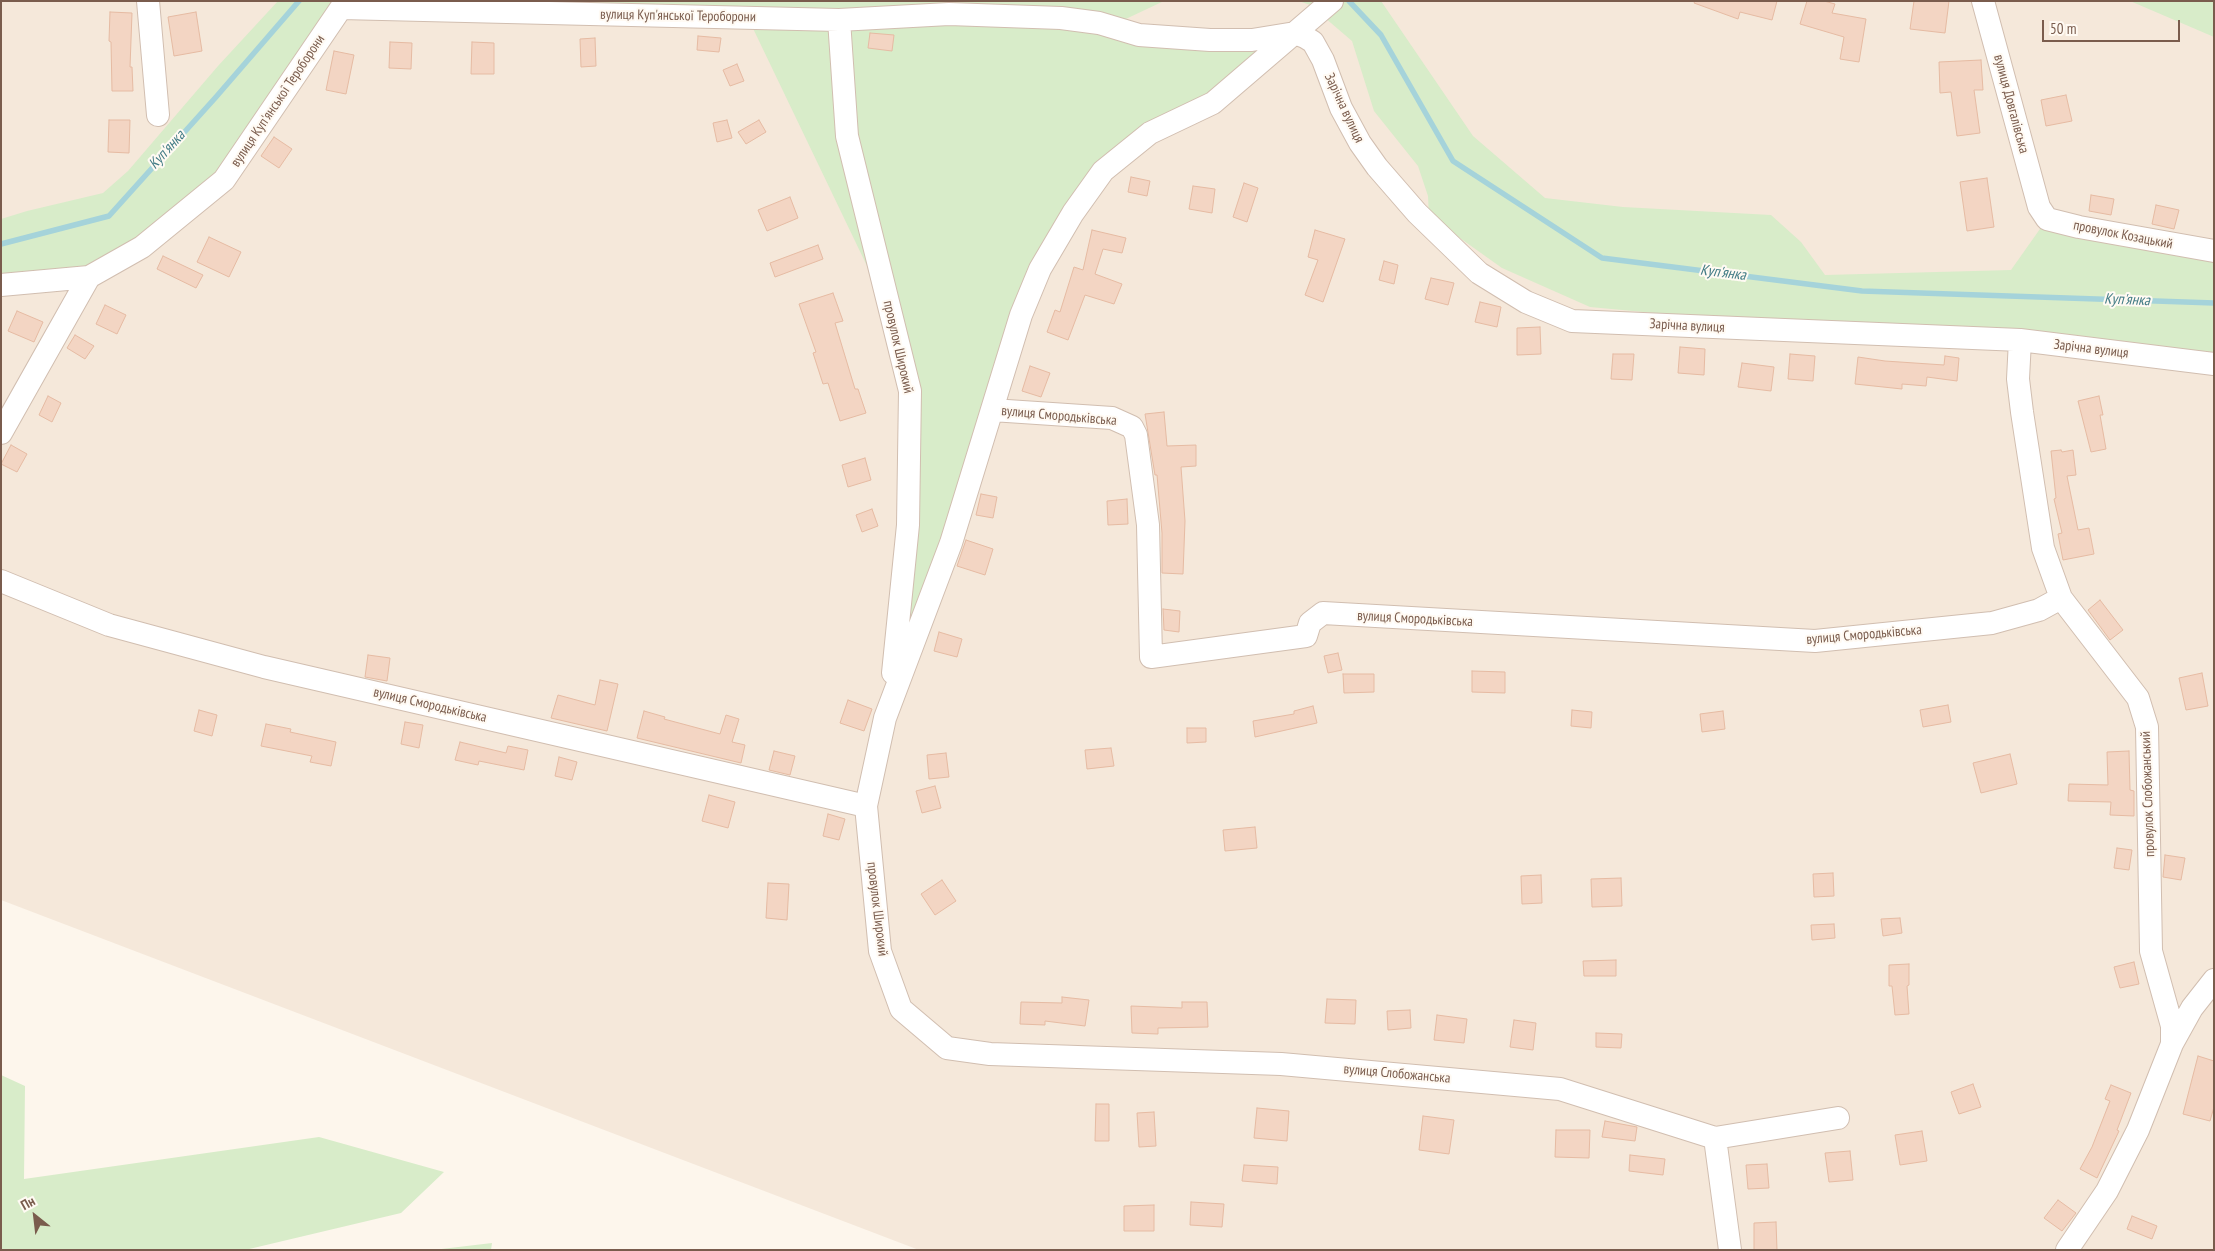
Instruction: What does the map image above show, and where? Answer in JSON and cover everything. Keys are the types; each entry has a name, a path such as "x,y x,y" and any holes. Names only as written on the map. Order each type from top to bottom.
{"street":[{"path":"148,1 158,115"},
{"path":"889,708 951,543 1020,315 1040,269 1073,212 1103,171 1150,133 1213,103 1332,1"},
{"name":"вулиця Довгалівська","path":"1983,1 2039,207"},
{"name":"вулиця Куп'янської Тероборони","path":"1,285 89,277 142,246 224,180 342,8 772,10 839,20 949,14 1061,18 1099,23 1139,35 1210,40 1252,40 1295,33"},
{"name":"провулок Широкий","path":"839,20 847,136 910,391 908,526 889,708 866,806 880,952 901,1009 947,1048"},
{"name":"Зарічна вулиця","path":"1295,33 1313,42 1323,60 1341,108 1360,143 1377,167 1411,207 1479,273 1535,306 1572,321 2020,340 2214,364"},
{"name":"провулок Козацький","path":"2039,207 2047,219 2079,227 2214,251"},
{"path":"1,434 89,277"},
{"name":"провулок Слобожанський","path":"2020,340 2018,379 2044,548 2061,598 2138,698 2147,727 2151,951 2172,1026 2172,1044 2138,1130 2107,1191 2067,1250"},
{"name":"вулиця Смородьківська","path":"992,410 1112,418 1132,427 1136,435 1148,525 1150,657 1306,636 1310,623 1323,613 1815,641 1992,623 2039,610 2061,598"},
{"name":"вулиця Смородьківська","path":"1,582 108,625 264,667 866,806"},
{"path":"2172,1044 2192,1008 2214,980"},
{"name":"вулиця Слобожанська","path":"947,1048 990,1054 1281,1064 1560,1088 1715,1138 1838,1118"},
{"path":"1715,1138 1730,1250"}],"shaded area":[{"path":"1,1 2135,1 2214,34 2214,1250 919,1250 1,900"}],"green space":[{"path":"278,1 1164,1 1113,25 1295,33 1125,152 1040,269 889,708 910,400 898,341 867,266 748,18 342,8 240,155 89,277 1,280 1,219 103,193 128,171 218,66"},
{"path":"1299,1 1381,1 1473,136 1545,198 1623,207 1771,215 1801,242 1825,275 2011,270 2047,219 2214,251 2214,365 1590,307 1502,268 1429,216 1428,196 1418,166 1374,111 1352,41 1310,5"},
{"path":"2130,1 2214,1 2214,37"},
{"path":"1,1075 25,1086 24,1179 319,1137 444,1172 401,1213 245,1250 1,1250"},
{"path":"492,1243 491,1250 433,1250"}],"building":[{"path":"1695,1 1777,1 1772,20 1740,12 1738,19 1694,3"},
{"path":"1807,1 1824,1 1835,4 1832,13 1866,19 1859,62 1840,59 1844,37 1800,24"},
{"path":"1914,1 1949,1 1945,33 1910,29"},
{"path":"110,12 132,13 130,67 132,67 133,91 112,91 111,42 109,41"},
{"path":"196,12 202,51 174,56 168,17"},
{"path":"870,33 894,35 892,51 868,48"},
{"path":"698,36 721,38 719,52 697,50"},
{"path":"595,38 596,66 581,67 580,39"},
{"path":"390,42 412,43 411,69 389,68"},
{"path":"472,42 494,43 494,74 471,74"},
{"path":"334,51 354,55 346,94 326,90"},
{"path":"1981,60 1983,90 1974,90 1980,133 1957,136 1951,92 1940,93 1939,62"},
{"path":"737,64 744,81 730,86 723,70"},
{"path":"2066,95 2072,121 2046,126 2041,100"},
{"path":"109,120 130,120 129,153 108,152"},
{"path":"727,120 732,138 717,142 713,123"},
{"path":"759,120 766,132 746,144 738,132"},
{"path":"274,137 292,149 279,168 261,156"},
{"path":"1131,177 1150,181 1147,196 1128,192"},
{"path":"1987,178 1994,227 1967,231 1960,182"},
{"path":"1244,183 1258,188 1247,222 1233,217"},
{"path":"1193,186 1215,189 1212,213 1189,209"},
{"path":"2091,195 2114,199 2111,215 2089,211"},
{"path":"790,197 798,218 767,231 758,210"},
{"path":"2156,205 2179,210 2174,229 2152,224"},
{"path":"1092,230 1126,238 1122,253 1103,249 1095,274 1122,284 1114,304 1085,295 1068,340 1047,332 1055,310 1060,312 1074,267 1083,270"},
{"path":"1315,230 1345,239 1323,302 1305,295 1318,260 1308,257"},
{"path":"209,237 241,252 229,277 197,262"},
{"path":"818,245 823,259 775,277 770,263"},
{"path":"163,256 203,275 196,288 157,269"},
{"path":"1384,261 1398,265 1394,284 1379,280"},
{"path":"1431,278 1454,283 1448,305 1425,299"},
{"path":"833,293 843,321 835,323 855,389 858,389 866,413 840,421 828,383 823,384 813,353 816,352 799,304"},
{"path":"1480,302 1501,307 1497,327 1475,322"},
{"path":"105,305 126,315 117,334 96,324"},
{"path":"17,311 43,322 34,342 8,331"},
{"path":"1540,327 1541,354 1517,355 1517,328"},
{"path":"75,335 94,346 85,359 67,348"},
{"path":"1680,347 1705,349 1704,375 1678,373"},
{"path":"1613,354 1634,354 1632,380 1611,379"},
{"path":"1790,354 1815,356 1813,381 1788,379"},
{"path":"1945,356 1959,358 1957,381 1927,377 1926,386 1902,384 1902,389 1855,384 1858,357 1944,365"},
{"path":"1742,363 1774,367 1771,391 1738,387"},
{"path":"1030,366 1050,373 1041,397 1022,391"},
{"path":"48,396 61,403 52,422 39,415"},
{"path":"2099,396 2106,449 2091,452 2078,401"},
{"path":"1164,412 1167,446 1196,445 1196,466 1181,467 1185,521 1183,574 1162,573 1162,533 1157,475 1155,475 1145,414"},
{"path":"11,445 27,454 17,472 1,464"},
{"path":"2061,450 2062,452 2073,450 2076,475 2067,476 2078,530 2089,528 2094,554 2063,560 2058,534 2062,533 2054,499 2056,498 2051,451"},
{"path":"865,458 871,480 848,487 842,465"},
{"path":"981,494 997,497 993,518 976,515"},
{"path":"1127,499 1128,524 1108,525 1107,501"},
{"path":"872,509 878,526 862,532 856,515"},
{"path":"966,540 993,549 985,575 957,566"},
{"path":"2100,600 2123,630 2110,640 2088,610"},
{"path":"1163,609 1180,611 1179,632 1164,630"},
{"path":"939,632 962,639 957,657 934,651"},
{"path":"1338,653 1342,670 1328,673 1324,656"},
{"path":"368,655 390,658 387,681 365,677"},
{"path":"1472,671 1505,672 1505,693 1472,692"},
{"path":"2202,673 2208,706 2186,710 2179,678"},
{"path":"1343,674 1374,674 1374,692 1344,693"},
{"path":"600,680 618,684 607,731 551,718 558,695 595,705"},
{"path":"848,700 872,709 864,731 840,723"},
{"path":"1948,705 1951,722 1923,727 1920,710"},
{"path":"1313,706 1317,723 1255,737 1253,721 1294,714 1294,711"},
{"path":"199,710 217,715 212,736 194,731"},
{"path":"1572,710 1592,712 1591,728 1571,726"},
{"path":"644,711 665,717 664,719 720,734 726,715 739,719 732,742 745,745 741,763 637,738"},
{"path":"1723,711 1725,729 1702,732 1700,714"},
{"path":"405,722 423,725 419,748 401,744"},
{"path":"266,724 291,729 290,732 336,742 331,766 310,762 312,756 261,746"},
{"path":"1187,728 1206,728 1206,742 1187,743"},
{"path":"460,742 506,753 508,746 528,750 524,770 479,761 478,765 455,760"},
{"path":"1111,748 1114,766 1087,769 1085,750"},
{"path":"774,751 795,756 790,775 769,770"},
{"path":"2129,751 2130,790 2134,791 2134,816 2110,815 2111,802 2068,801 2069,784 2108,785 2107,752"},
{"path":"946,753 949,777 929,779 927,755"},
{"path":"2010,754 2017,784 1981,793 1973,763"},
{"path":"559,757 577,762 572,780 555,776"},
{"path":"935,786 941,808 922,813 916,791"},
{"path":"709,795 735,802 728,828 702,821"},
{"path":"828,814 845,819 839,840 823,836"},
{"path":"1255,827 1257,848 1225,851 1223,830"},
{"path":"2117,848 2132,850 2129,870 2114,868"},
{"path":"2165,855 2185,858 2181,880 2163,877"},
{"path":"1833,873 1834,896 1814,897 1813,874"},
{"path":"1541,875 1542,903 1522,904 1521,876"},
{"path":"1621,878 1622,906 1592,907 1591,879"},
{"path":"942,880 956,901 935,915 921,894"},
{"path":"768,883 789,884 787,920 766,918"},
{"path":"1900,918 1902,933 1883,936 1881,919"},
{"path":"1834,924 1835,938 1812,940 1811,925"},
{"path":"1616,960 1616,976 1584,976 1583,961"},
{"path":"2134,962 2139,984 2120,988 2114,967"},
{"path":"1909,964 1909,985 1907,986 1909,1014 1895,1015 1892,986 1889,986 1889,965"},
{"path":"1062,997 1089,1000 1085,1026 1045,1021 1045,1025 1020,1024 1021,1002 1062,1003"},
{"path":"1327,999 1356,1000 1355,1024 1325,1023"},
{"path":"1182,1002 1207,1002 1208,1027 1158,1028 1158,1034 1132,1033 1131,1006 1182,1008"},
{"path":"1410,1010 1411,1028 1388,1030 1387,1011"},
{"path":"1437,1015 1467,1019 1464,1043 1434,1040"},
{"path":"1514,1020 1536,1023 1533,1050 1510,1047"},
{"path":"1596,1033 1622,1034 1621,1048 1596,1047"},
{"path":"2198,1056 2214,1061 2214,1107 2210,1121 2183,1114"},
{"path":"1973,1084 1981,1107 1959,1114 1951,1092"},
{"path":"2111,1085 2131,1093 2117,1130 2119,1131 2097,1178 2080,1169 2092,1147 2110,1101 2105,1099"},
{"path":"1096,1104 1109,1104 1109,1141 1095,1141"},
{"path":"1257,1108 1289,1111 1287,1141 1254,1138"},
{"path":"1154,1112 1156,1146 1139,1147 1137,1113"},
{"path":"1423,1116 1454,1120 1449,1154 1419,1150"},
{"path":"1605,1121 1637,1127 1635,1141 1602,1137"},
{"path":"1556,1130 1590,1130 1589,1158 1555,1157"},
{"path":"1922,1131 1927,1161 1900,1165 1895,1135"},
{"path":"1850,1151 1853,1180 1829,1182 1825,1153"},
{"path":"1630,1155 1665,1159 1663,1175 1629,1171"},
{"path":"1767,1164 1769,1188 1748,1189 1746,1165"},
{"path":"1244,1165 1278,1167 1277,1184 1242,1181"},
{"path":"2058,1200 2076,1213 2062,1231 2044,1218"},
{"path":"1191,1202 1224,1204 1222,1227 1190,1225"},
{"path":"1154,1205 1154,1231 1124,1231 1124,1206"},
{"path":"2132,1216 2157,1226 2152,1239 2127,1229"},
{"path":"1776,1222 1777,1250 1754,1250 1754,1223"}],"waterway":[{"name":"Куп'янка","path":"1,244 109,216 299,1"},
{"name":"Куп'янка","path":"1349,1 1381,35 1453,161 1602,258 1862,291 2214,303"}]}
